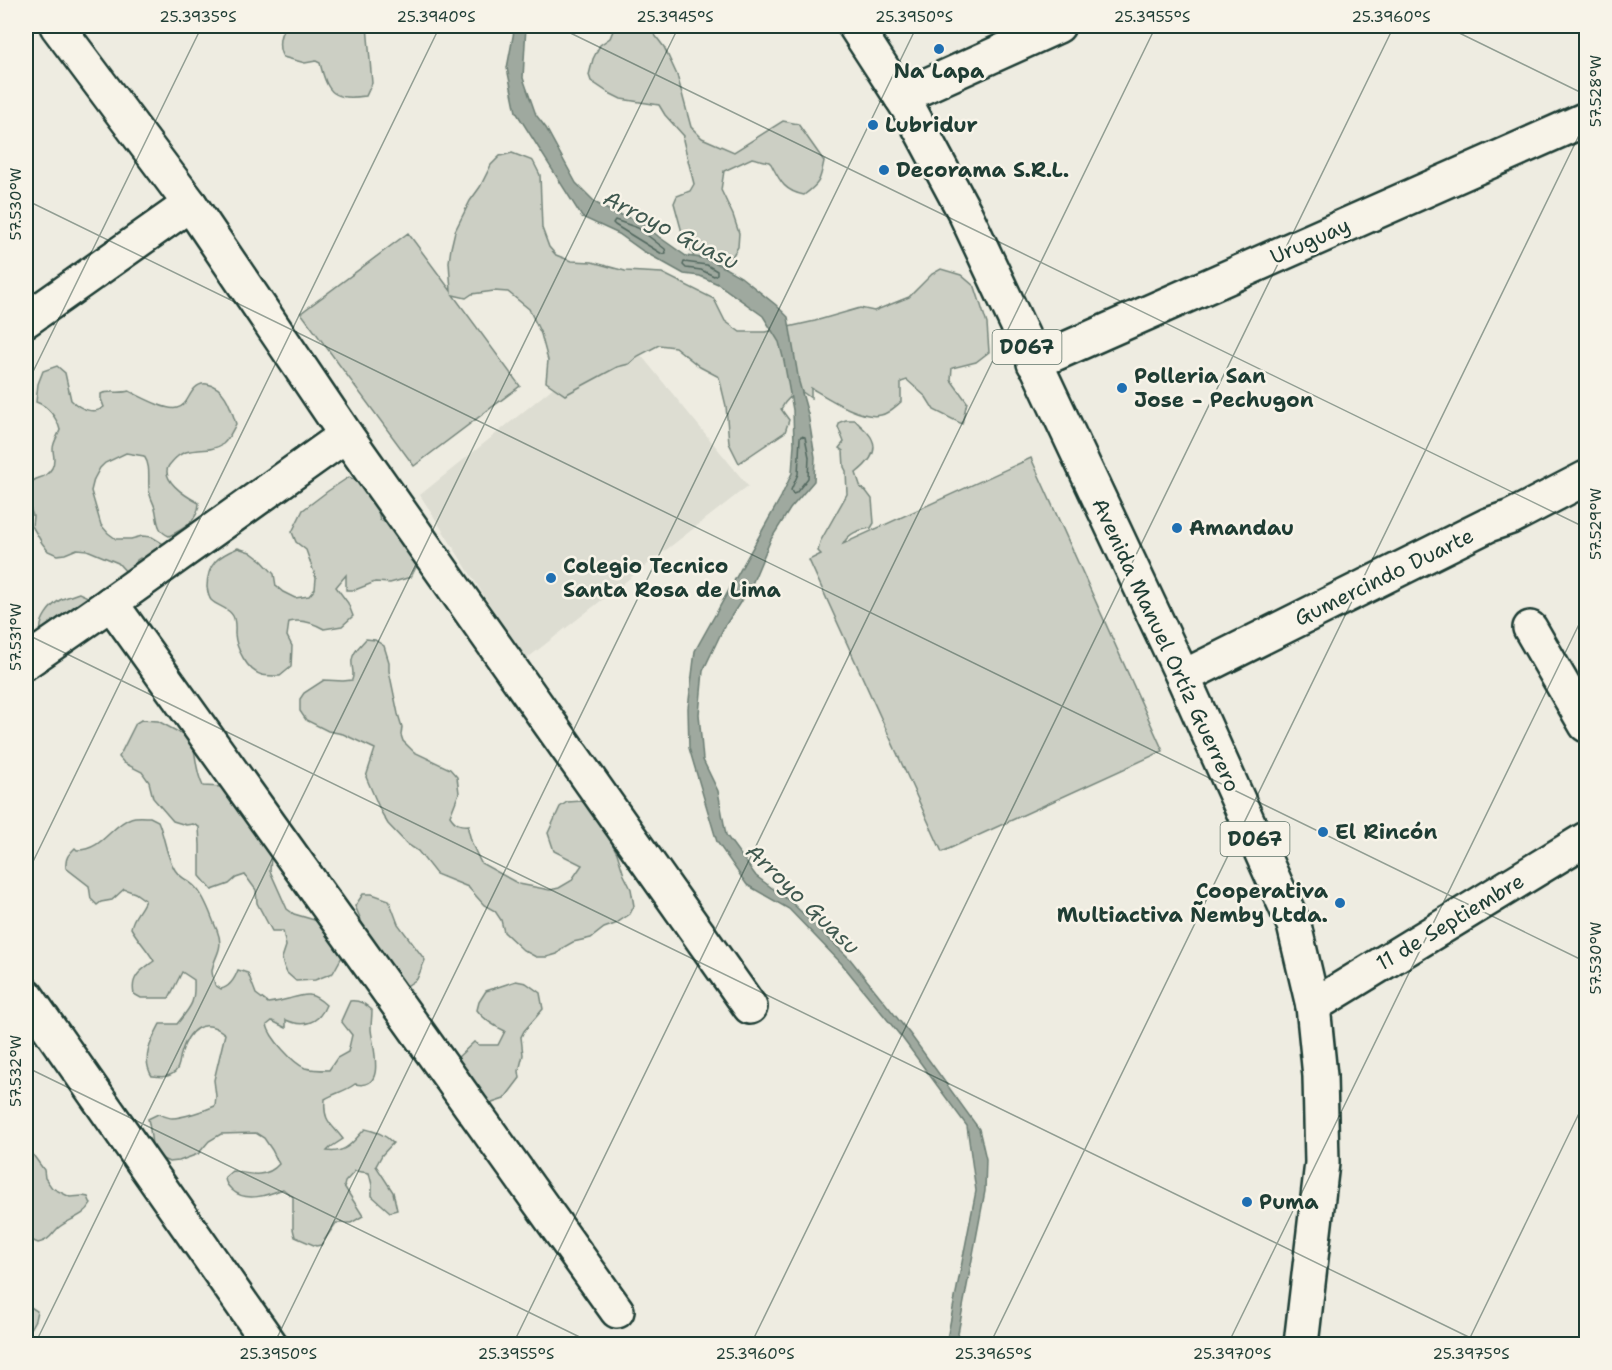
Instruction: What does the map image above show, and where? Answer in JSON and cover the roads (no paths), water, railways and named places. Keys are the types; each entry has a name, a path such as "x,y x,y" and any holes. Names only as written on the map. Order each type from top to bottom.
{"street":[{"path":"57,26 190,204 346,435 750,1007"},
{"name":"Avenida Manuel Ortíz Guerrero","path":"855,26 912,114 965,213 1183,677 1294,925 1313,1006 1320,1076 1322,1163 1301,1344"},
{"path":"901,97 1058,26"},
{"name":"Uruguay","path":"1034,363 1587,119"},
{"path":"26,320 190,204"},
{"path":"26,662 346,435"},
{"name":"Gumercindo Duarte","path":"1183,677 1587,478"},
{"path":"111,603 617,1311"},
{"path":"1530,628 1587,725"},
{"name":"11 de Septiembre","path":"1313,1006 1587,839"},
{"path":"26,995 35,1027 270,1344"}],"water":[{"path":"515,26 526,26 523,78 536,115 546,128 576,183 596,203 610,211 641,222 686,256 709,259 741,277 788,317 815,457 814,481 790,509 771,539 752,584 723,629 703,671 699,714 703,760 718,791 726,835 756,876 792,903 850,959 910,1034 979,1129 986,1159 985,1191 956,1344 946,1344 976,1191 967,1126 903,1039 842,964 789,909 747,885 717,842 689,748 688,708 695,651 781,497 792,473 793,410 779,342 763,316 718,284 700,276 684,274 643,251 619,234 582,217 516,112 507,68"}],"place":[{"name":"Na Lapa","path":"939,49"},
{"name":"Lubridur","path":"873,125"},
{"name":"Decorama S.R.L.","path":"884,170"},
{"name":"Polleria San Jose - Pechugon","path":"1122,388"},
{"name":"Amandau","path":"1177,528"},
{"name":"Colegio Tecnico Santa Rosa de Lima","path":"551,578"},
{"name":"El Rincón","path":"1323,832"},
{"name":"Cooperativa Multiactiva Ñemby Ltda.","path":"1340,903"},
{"name":"Puma","path":"1247,1202"}],"water label":[{"name":"Arroyo Guasu","path":"671,230"},
{"name":"Arroyo Guasu","path":"803,899"}]}
